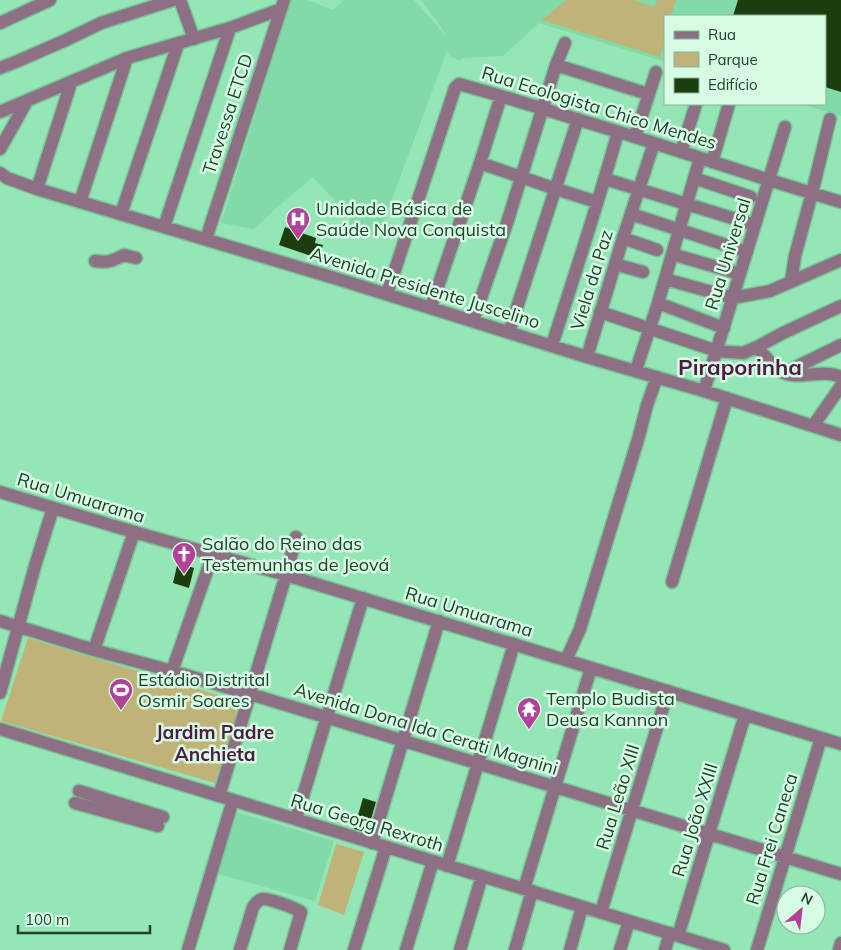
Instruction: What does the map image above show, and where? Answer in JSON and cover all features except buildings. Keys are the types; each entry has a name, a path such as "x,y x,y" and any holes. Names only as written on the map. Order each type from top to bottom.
{"street":[{"path":"0,23 50,0"},
{"path":"0,68 18,62 101,23 174,0"},
{"path":"180,0 194,39"},
{"path":"0,112 127,58 230,28 283,4"},
{"name":"Travessa ETCD","path":"206,239 283,4"},
{"path":"164,227 230,28"},
{"path":"473,321 507,223 556,65 565,43"},
{"path":"121,214 178,44"},
{"path":"80,202 127,58"},
{"path":"556,65 648,94"},
{"path":"635,137 656,72"},
{"path":"37,189 71,83"},
{"name":"Rua Ecologista Chico Mendes","path":"387,294 455,88 459,84 578,119 841,202"},
{"path":"431,307 501,96"},
{"path":"0,150 27,101"},
{"path":"681,152 696,105"},
{"path":"636,370 658,303 694,178 706,160 729,105"},
{"path":"509,332 578,119"},
{"path":"791,282 794,256 830,119"},
{"name":"Rua Universal","path":"704,391 785,127"},
{"path":"552,345 575,276 618,132"},
{"name":"Viela da Paz","path":"587,356 654,143"},
{"path":"480,163 520,178 597,202"},
{"name":"Avenida Presidente Juscelino","path":"0,173 37,189 431,307 841,435"},
{"path":"694,178 751,197"},
{"path":"605,179 755,226"},
{"path":"631,214 747,252"},
{"path":"623,238 657,250"},
{"path":"672,254 740,274"},
{"path":"95,261 110,262 124,255 136,258"},
{"path":"665,279 733,298 770,291 841,260"},
{"path":"615,264 643,272"},
{"path":"658,303 724,328"},
{"path":"600,312 717,351 743,353 841,306"},
{"path":"784,373 841,345"},
{"path":"757,347 784,373 798,375 833,373 841,377"},
{"path":"566,660 580,629 657,377"},
{"path":"813,426 841,386"},
{"path":"672,582 727,398"},
{"name":"Rua Umuarama","path":"0,492 363,598 841,744"},
{"path":"0,692 53,508"},
{"path":"94,650 134,532"},
{"path":"219,796 296,537"},
{"path":"172,671 213,554"},
{"path":"296,819 363,598"},
{"name":"Avenida Dona Ida Cerati Magnini","path":"0,621 327,717 841,874"},
{"path":"372,843 439,621"},
{"path":"447,866 514,644"},
{"path":"515,950 528,890 555,787 591,668"},
{"name":"Rua Leão XIII","path":"601,912 668,691"},
{"name":"Rua João XXIII","path":"665,950 674,935 709,834 745,715"},
{"name":"Rua Georg Rexroth","path":"0,729 724,950"},
{"name":"Rua Frei Caneca","path":"757,950 821,738"},
{"path":"77,797 161,822"},
{"path":"188,950 233,800"},
{"path":"354,950 386,847"},
{"path":"406,950 433,861"},
{"path":"460,950 482,876"},
{"path":"240,950 253,907 256,902 265,899 301,912 290,950"},
{"path":"570,950 582,907"},
{"path":"620,950 629,921"},
{"path":"839,950 841,943"}],"shaded area":[{"path":"291,0 308,0 333,10 344,0 414,0 447,37 421,0 841,0 841,116 804,105 826,105 826,15 664,15 664,62 539,23 503,56 463,58 459,61 450,56 447,51 378,237 349,228 350,217 313,177 254,229 221,223"},
{"path":"236,812 334,841 315,901 218,874"}],"green space":[{"path":"566,0 634,0 654,7 657,0 676,0 671,15 664,15 664,43 660,57 542,20"},
{"name":"Estádio Distrital Osmir Soares","path":"28,638 241,702 215,783 1,721"},
{"path":"336,844 364,852 344,915 318,905"}],"place":[{"name":"Unidade Básica de Saúde Nova Conquista","path":"298,240"},
{"name":"Salão do Reino das Testemunhas de Jeová","path":"184,575"},
{"name":"Estádio Distrital Osmir Soares","path":"121,711"},
{"name":"Templo Budista Deusa Kannon","path":"529,730"}],"district":[{"name":"Piraporinha","path":"740,367"},
{"name":"Jardim Padre Anchieta","path":"215,743"}]}
